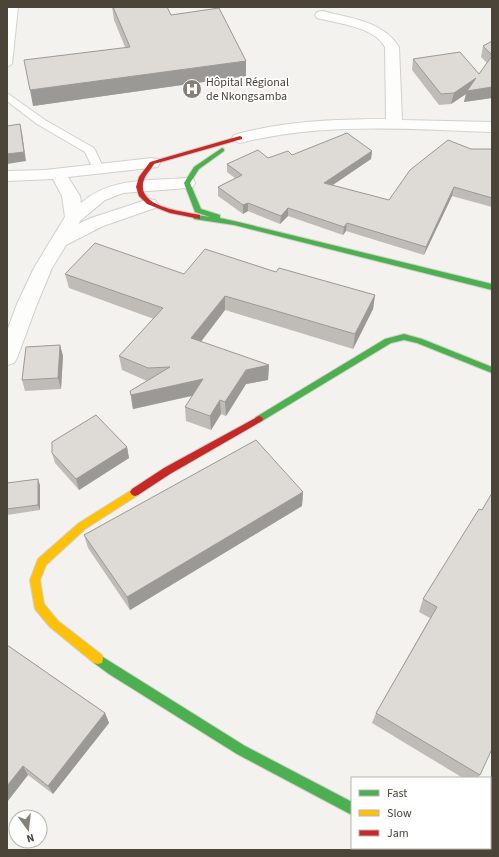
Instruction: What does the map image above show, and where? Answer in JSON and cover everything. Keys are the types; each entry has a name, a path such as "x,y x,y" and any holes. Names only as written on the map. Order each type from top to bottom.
{"street":[{"path":"322,15 373,29 390,40 392,47 394,124 492,128"},
{"path":"7,176 53,177 98,169 152,163 240,138 271,131 311,127 407,124"},
{"path":"234,223 198,210 187,183 190,173 205,160 240,138"},
{"path":"152,163 142,174 139,186 141,195 149,204 165,211 234,223 492,287"},
{"path":"53,177 82,185 120,188 187,183"},
{"path":"53,177 71,196 74,217"},
{"path":"7,358 27,304 40,276 74,217 99,196 120,188"},
{"path":"60,241 97,222 149,204"},
{"path":"351,808 241,750 113,670 54,624 39,606 35,580 42,562 82,526 167,472 296,398 388,341 404,337 419,341 492,370"}],"lane":[{"path":"7,64 13,7"},
{"path":"7,96 41,122 90,150 98,169"}],"building":[{"path":"113,7 167,7 171,15 219,8 246,61 30,90 24,60 130,47"},
{"path":"492,41 492,55 483,46"},
{"path":"460,52 479,74 492,56 492,87 467,91 476,78 454,93 441,94 413,59"},
{"path":"20,124 24,152 7,154 7,126"},
{"path":"347,133 372,151 324,183 389,200 410,170 448,140 471,149 492,149 492,198 454,187 426,247 347,223 344,227 288,208 281,216 248,203 243,205 218,187 242,175 227,164 258,150 268,158 288,151 292,155"},
{"path":"95,243 184,274 205,249 276,272 279,268 375,295 355,334 225,296 191,338 269,365 246,370 225,402 220,400 210,416 185,407 203,379 131,395 130,391 170,367 148,368 119,356 163,308 65,274"},
{"path":"60,345 58,378 22,380 26,347"},
{"path":"96,415 127,447 76,479 52,453 52,442"},
{"path":"256,440 303,492 127,597 84,535"},
{"path":"38,479 38,505 7,509 7,483"},
{"path":"492,493 492,749 480,775 376,713 437,607 423,599 479,509 482,510"},
{"path":"7,645 105,713 48,786 23,766 7,786"}],"traffic: fast":[{"path":"217,217 198,210 187,183 196,168 222,150"},
{"path":"197,217 234,223 492,287"},
{"path":"259,419 388,341 404,337 419,341 492,370"},
{"path":"98,659 113,670 241,750 351,808"}],"traffic: slow":[{"path":"98,659 54,624 39,606 35,580 42,562 82,526 135,492"}],"traffic: jam":[{"path":"197,217 172,212 149,203 142,196 139,187 142,177 152,163 240,138"},
{"path":"135,492 167,471 259,419"}],"place":[{"name":"Hôpital Régional de Nkongsamba","path":"192,89"}]}
